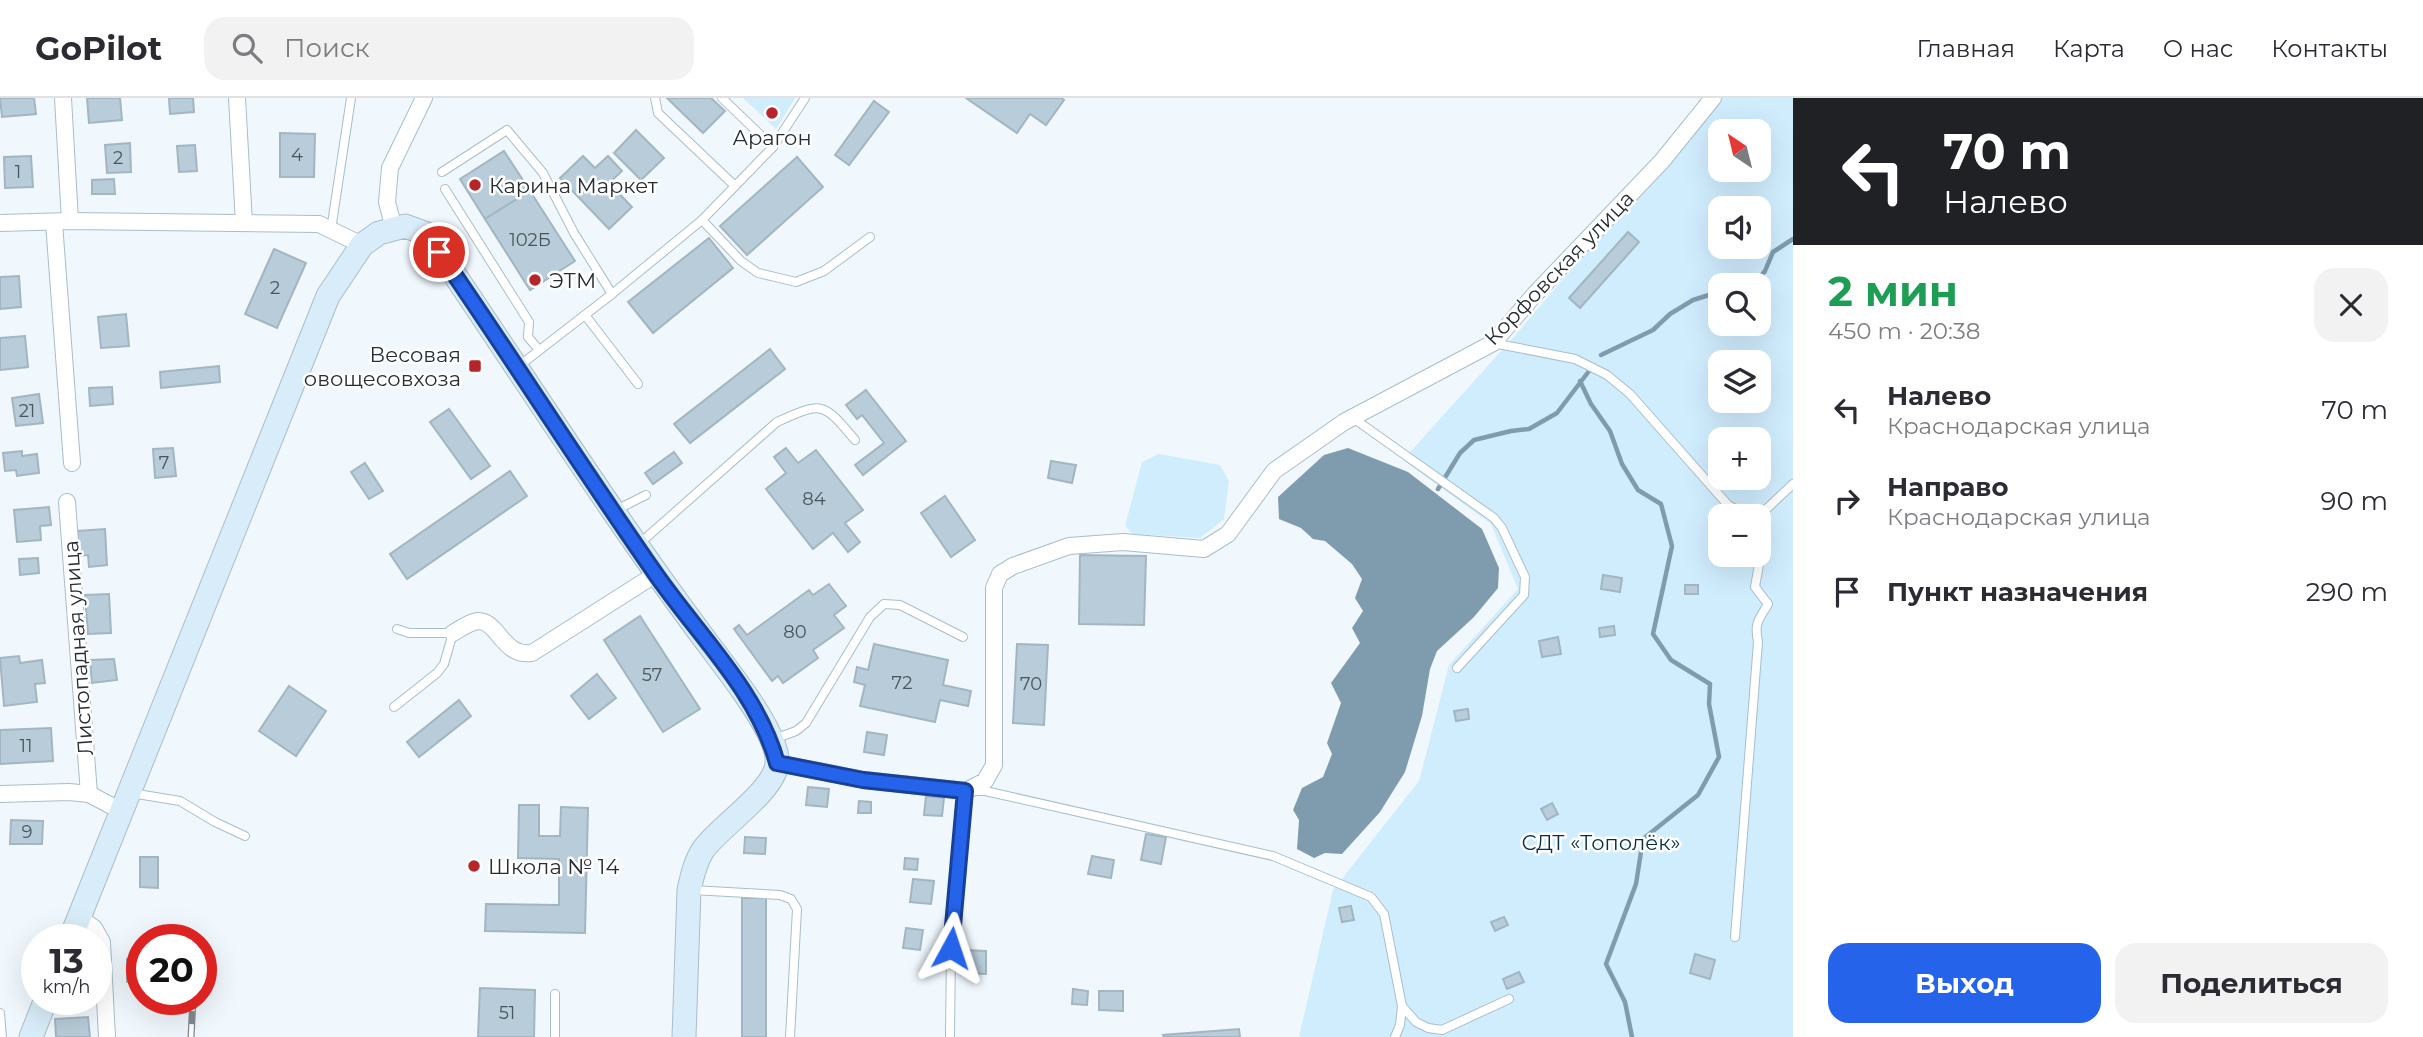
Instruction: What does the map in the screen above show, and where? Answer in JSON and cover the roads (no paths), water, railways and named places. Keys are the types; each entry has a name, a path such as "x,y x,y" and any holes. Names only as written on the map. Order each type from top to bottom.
{"street":[{"path":"63,98 62,222 72,463"},
{"path":"237,98 244,223"},
{"path":"394,229 387,202 390,168 424,98"},
{"name":"Корфовская улица","path":"965,791 985,781 993,765 994,589 1000,574 1013,566 1069,546 1123,542 1204,549 1228,534 1275,471 1352,417 1493,343 1535,294 1662,161 1713,98"},
{"path":"0,223 319,224 362,245"},
{"path":"76,924 127,803 327,296 362,245 379,233 405,226 427,234 656,574 750,701 774,752 767,786 703,850 695,868 689,890 684,1037"},
{"name":"Листопадная улица","path":"67,502 89,794"},
{"path":"453,633 478,621 490,627 514,651 532,653 656,574"},
{"path":"774,752 863,780 965,791"},
{"path":"0,794 69,792 127,803"},
{"path":"79,917 94,928 102,942 107,1037"},
{"path":"31,1037 40,1015"}],"lane":[{"path":"331,230 351,98"},
{"path":"655,98 658,113 735,186"},
{"path":"722,98 773,147"},
{"path":"517,368 702,220 773,147 805,98"},
{"path":"442,172 507,130 543,173 574,233 612,294"},
{"path":"445,190 529,322 528,337 539,350"},
{"path":"702,220 741,261 758,273 796,282 824,271 870,237"},
{"path":"585,315 638,384"},
{"path":"1493,343 1575,359 1607,375 1630,394 1727,504"},
{"path":"637,546 777,422 819,407 832,413 855,440"},
{"path":"1352,417 1494,518 1502,527 1525,577 1524,595 1457,668"},
{"path":"1771,505 1793,484"},
{"path":"614,512 646,495"},
{"path":"1735,937 1758,642 1756,624 1768,604 1755,587 1759,567"},
{"path":"774,752 806,723 870,617 884,604 900,605 963,637"},
{"path":"394,707 437,673 448,655 453,633 409,633 397,629"},
{"path":"950,1037 951,948 965,791 985,791 1273,856 1371,897 1384,914 1402,1006 1400,1025 1395,1037"},
{"path":"127,803 180,801 215,822 245,835"},
{"path":"689,890 780,895 791,899 797,909 790,1037"},
{"path":"555,993 555,1037"},
{"path":"1402,1006 1416,1022 1428,1028 1442,1030 1509,999"},
{"path":"0,1013 2,1037"}],"waterway":[{"path":"1763,273 1773,252 1793,239"},
{"path":"1601,355 1653,330 1670,314 1693,300 1708,295"},
{"path":"1438,489 1460,453 1474,440 1529,429 1557,413 1589,371"},
{"path":"1580,381 1591,404 1610,431 1622,464 1638,490 1661,504 1672,546 1653,634 1671,660 1710,684 1709,704 1719,757 1698,795 1643,839 1636,884 1606,964 1625,1002 1632,1037"}],"railway":[{"path":"191,1037 192,1015"}],"place":[{"name":"Арагон","path":"772,113"},
{"name":"Карина Маркет","path":"475,185"},
{"name":"ЭТМ","path":"535,280"},
{"name":"Весовая овощесовхоза","path":"475,366"},
{"name":"Школа № 14","path":"474,866"}],"park label":[{"name":"СДТ «Тополёк»","path":"1601,842"}]}
